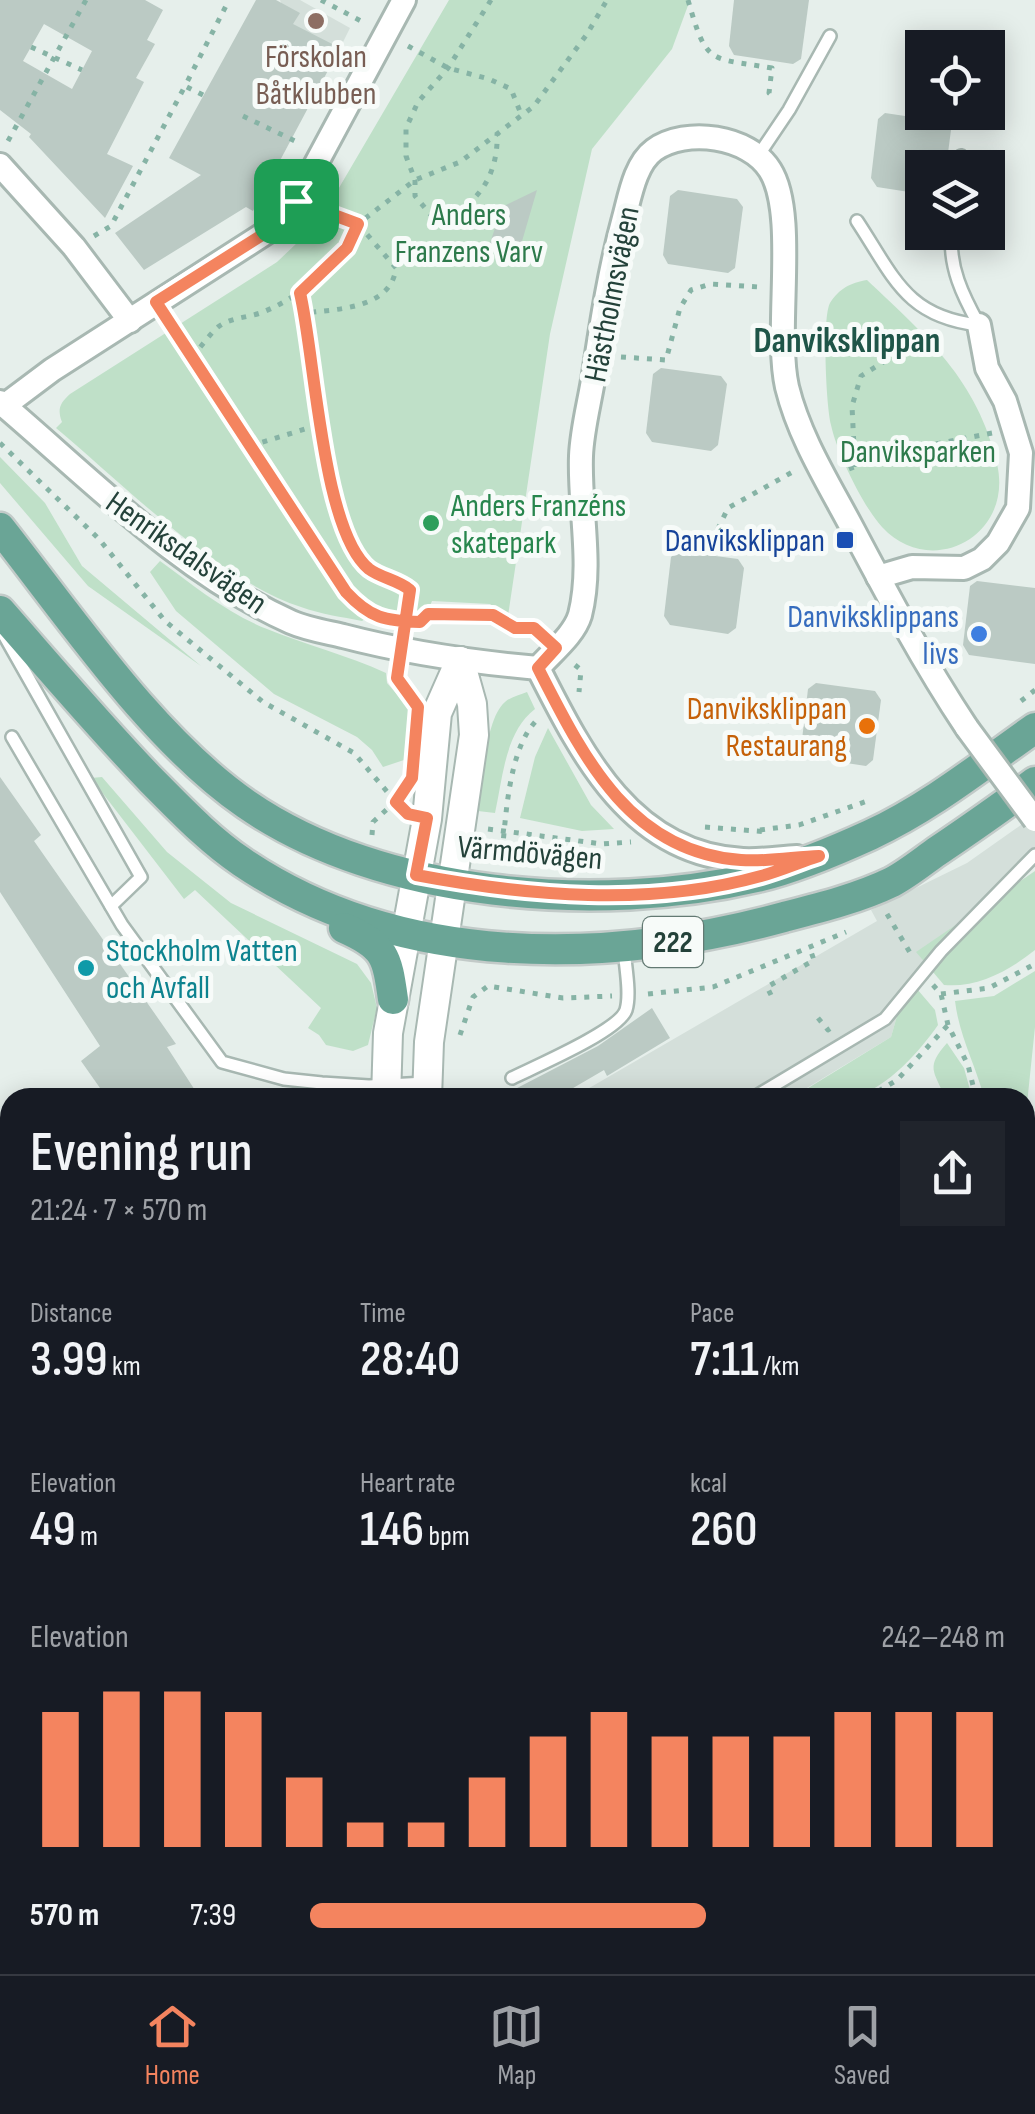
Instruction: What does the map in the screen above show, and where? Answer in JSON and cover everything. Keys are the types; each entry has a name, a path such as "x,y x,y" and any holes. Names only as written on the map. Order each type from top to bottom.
{"main road":[{"name":"Värmdövägen","path":"0,528 156,721 244,804 313,844 416,875 570,894 643,893 760,876 819,856 916,812 1035,728"},
{"name":"222","path":"0,612 120,748 200,830 243,863 349,915 445,940 549,950 624,948 730,932 892,882 1035,782"},
{"path":"120,748 124,772 148,804 201,850 254,886 378,945 386,958 393,999"}],"street":[{"path":"2,404 267,232 296,201 404,0"},
{"name":"Hästholmsvägen","path":"538,668 573,630 581,607 581,454 614,256 635,179 652,151 675,140 719,139 740,144 758,156"},
{"path":"758,156 772,172 782,208 781,342 788,388 821,469 915,648 966,728 1035,820"},
{"path":"0,165 74,248 130,321"},
{"path":"878,577 912,567 964,568 998,543 1018,508 1021,453 1005,401 987,368 980,324"},
{"name":"Henriksdalsvägen","path":"2,404 109,500 241,596 294,624 401,651 460,661"},
{"path":"460,661 538,668 595,770 629,810 658,836 709,854 742,860 819,856"},
{"path":"385,1088 393,999 427,818 437,713 460,661"},
{"path":"426,1088 474,735 472,704 460,661"}],"lane":[{"path":"758,156 830,36"},
{"path":"857,221 908,299 949,322 980,324"},
{"path":"950,250 965,300 980,324"},
{"path":"0,627 141,877 111,906"},
{"path":"12,736 111,906 222,1062 284,1079 354,1088"},
{"path":"770,1088 885,1019 923,973 1035,855"},
{"path":"512,1078 576,1047 611,1026 626,1010 624,948"}],"path":[{"path":"0,157 86,0"},
{"path":"74,248 111,226 229,0"},
{"path":"491,0 448,68 418,102 406,128 406,156 415,180 415,196 430,214 456,213 475,198 487,180 496,154 497,134"},
{"path":"192,356 219,327 261,313 300,293 347,248 358,224 415,180 460,162 522,115 587,34 606,0"},
{"path":"688,0 701,45 711,55 772,68 769,93"},
{"path":"409,46 448,68 511,89 522,115"},
{"path":"31,47 82,70"},
{"path":"184,86 203,95"},
{"path":"242,116 321,154"},
{"path":"296,201 358,224 396,268 391,285 365,304 305,314"},
{"path":"639,359 666,360 680,308 691,290 711,284 782,289"},
{"path":"300,293 318,426 348,542 370,569 410,590 397,678 418,707"},
{"path":"156,302 346,592 360,607 379,619 404,622 420,622 428,614 493,615 515,628 534,628 580,670 578,700 541,716 518,750 505,832"},
{"path":"855,466 852,406 861,376 949,322"},
{"path":"250,446 318,426"},
{"path":"712,541 728,508 821,469 855,466 888,453 1015,427"},
{"path":"0,444 99,540 165,620 263,702 354,753 408,814 427,818"},
{"path":"1008,711 1035,690"},
{"path":"372,822 404,790"},
{"path":"462,825 602,844 658,836 683,828 711,826 748,831 799,825 882,794"},
{"path":"886,913 923,973 941,994 948,1026 968,1065 974,1088"},
{"path":"456,1050 473,997 488,986 562,998 626,996 712,986 856,928"},
{"path":"771,995 767,987 814,960 810,949"},
{"path":"941,994 990,988 1035,964"},
{"path":"884,1088 897,1080 948,1026"}],"shaded area":[{"name":"Förskolan Båtklubben","path":"280,0 300,0 350,28 340,48 290,29"},
{"path":"1035,815 1035,866 905,988 891,1037 807,1088 589,1088 877,921 871,910 967,863"}],"green space":[{"name":"Anders Franzens Varv","path":"449,0 690,0 672,49 592,149 550,334 508,616 490,604 432,601 429,608 414,614 375,611 362,621 301,607 237,576 173,529 56,428 62,422 60,406 70,394 277,262 319,222"},
{"name":"Danviksparken","path":"867,280 929,341 963,384 977,408 997,464 999,490 993,512 981,530 944,549 923,550 902,542 882,527 859,493 834,437 826,382 828,312 830,303 842,290"},
{"path":"0,457 45,503 82,566 201,666 88,586 0,483"},
{"path":"160,561 253,623 386,673 387,683 410,709 404,760 383,767 357,737 274,694 176,611 150,572"},
{"path":"527,692 535,709 511,743 495,813 478,811 486,753 498,710 512,697"},
{"path":"548,728 591,805 614,829 582,831 520,818 535,757"},
{"path":"102,777 167,852 231,903 357,964 371,983 377,1008 368,1045 353,1051 326,1045 308,1028 321,1008 195,890 184,899 91,778"},
{"path":"1035,871 1035,950 992,976 968,984 944,985 916,952"},
{"path":"1035,971 1035,1027 1029,1088 981,1088 955,1001 994,996"},
{"path":"905,988 917,989 935,1010 938,1025 902,1067 874,1088 808,1088 891,1037"},
{"path":"947,1043 964,1068 970,1088 940,1088 934,1069 936,1058"}],"building":[{"path":"0,0 145,0 163,10 147,40 155,44 136,78 144,82 107,154 133,166 105,218 29,137 31,134 0,110","holes":["44,24 92,51 72,89 23,61"]},
{"path":"256,0 276,0 300,13 293,24 340,48 253,211 246,207 144,270 115,233 201,175 169,158"},
{"path":"734,0 809,0 801,59 793,64 734,55 729,46"},
{"path":"885,113 905,116 905,130 951,130 948,150 905,150 905,191 877,187 871,178 878,119"},
{"path":"537,190 518,255 489,246 502,207"},
{"path":"678,190 737,199 743,207 735,268 728,273 668,264 663,255 670,196"},
{"path":"661,368 721,376 727,384 718,445 711,451 652,442 646,433 653,374"},
{"path":"678,551 738,559 744,568 736,628 728,634 670,625 664,616 671,557"},
{"path":"977,581 1035,588 1035,664 969,655 963,645 970,586"},
{"path":"816,683 875,691 881,700 873,760 866,766 807,757 801,748 808,689"},
{"name":"Stockholm Vatten och Avfall","path":"0,777 41,835 34,841 176,1044 167,1047 194,1088 100,1088 81,1061 100,1046 0,892"},
{"path":"652,1008 670,1038 607,1076 604,1070 573,1088 517,1088 598,1046"}],"place":[{"name":"Förskolan Båtklubben","path":"316,21"},
{"name":"Anders Franzéns skatepark","path":"431,523"},
{"name":"Danviksklippan","path":"845,540"},
{"name":"Danviksklippans livs","path":"979,634"},
{"name":"Danviksklippan Restaurang","path":"867,726"},
{"name":"Stockholm Vatten och Avfall","path":"86,968"}],"district":[{"name":"Danviksklippan","path":"847,340"}],"route":[{"path":"296,201 267,232 156,302 346,592 379,619 404,622 420,622 428,614 493,615 515,628 534,628 556,648 538,668 595,770 629,810 658,836 709,854 742,860 819,856 760,876 643,893 570,894 416,875 427,818 408,814 396,802 412,778 418,707 397,678 404,622 410,590 370,569 348,542 318,426 300,293 347,248 358,224 296,201"}]}
